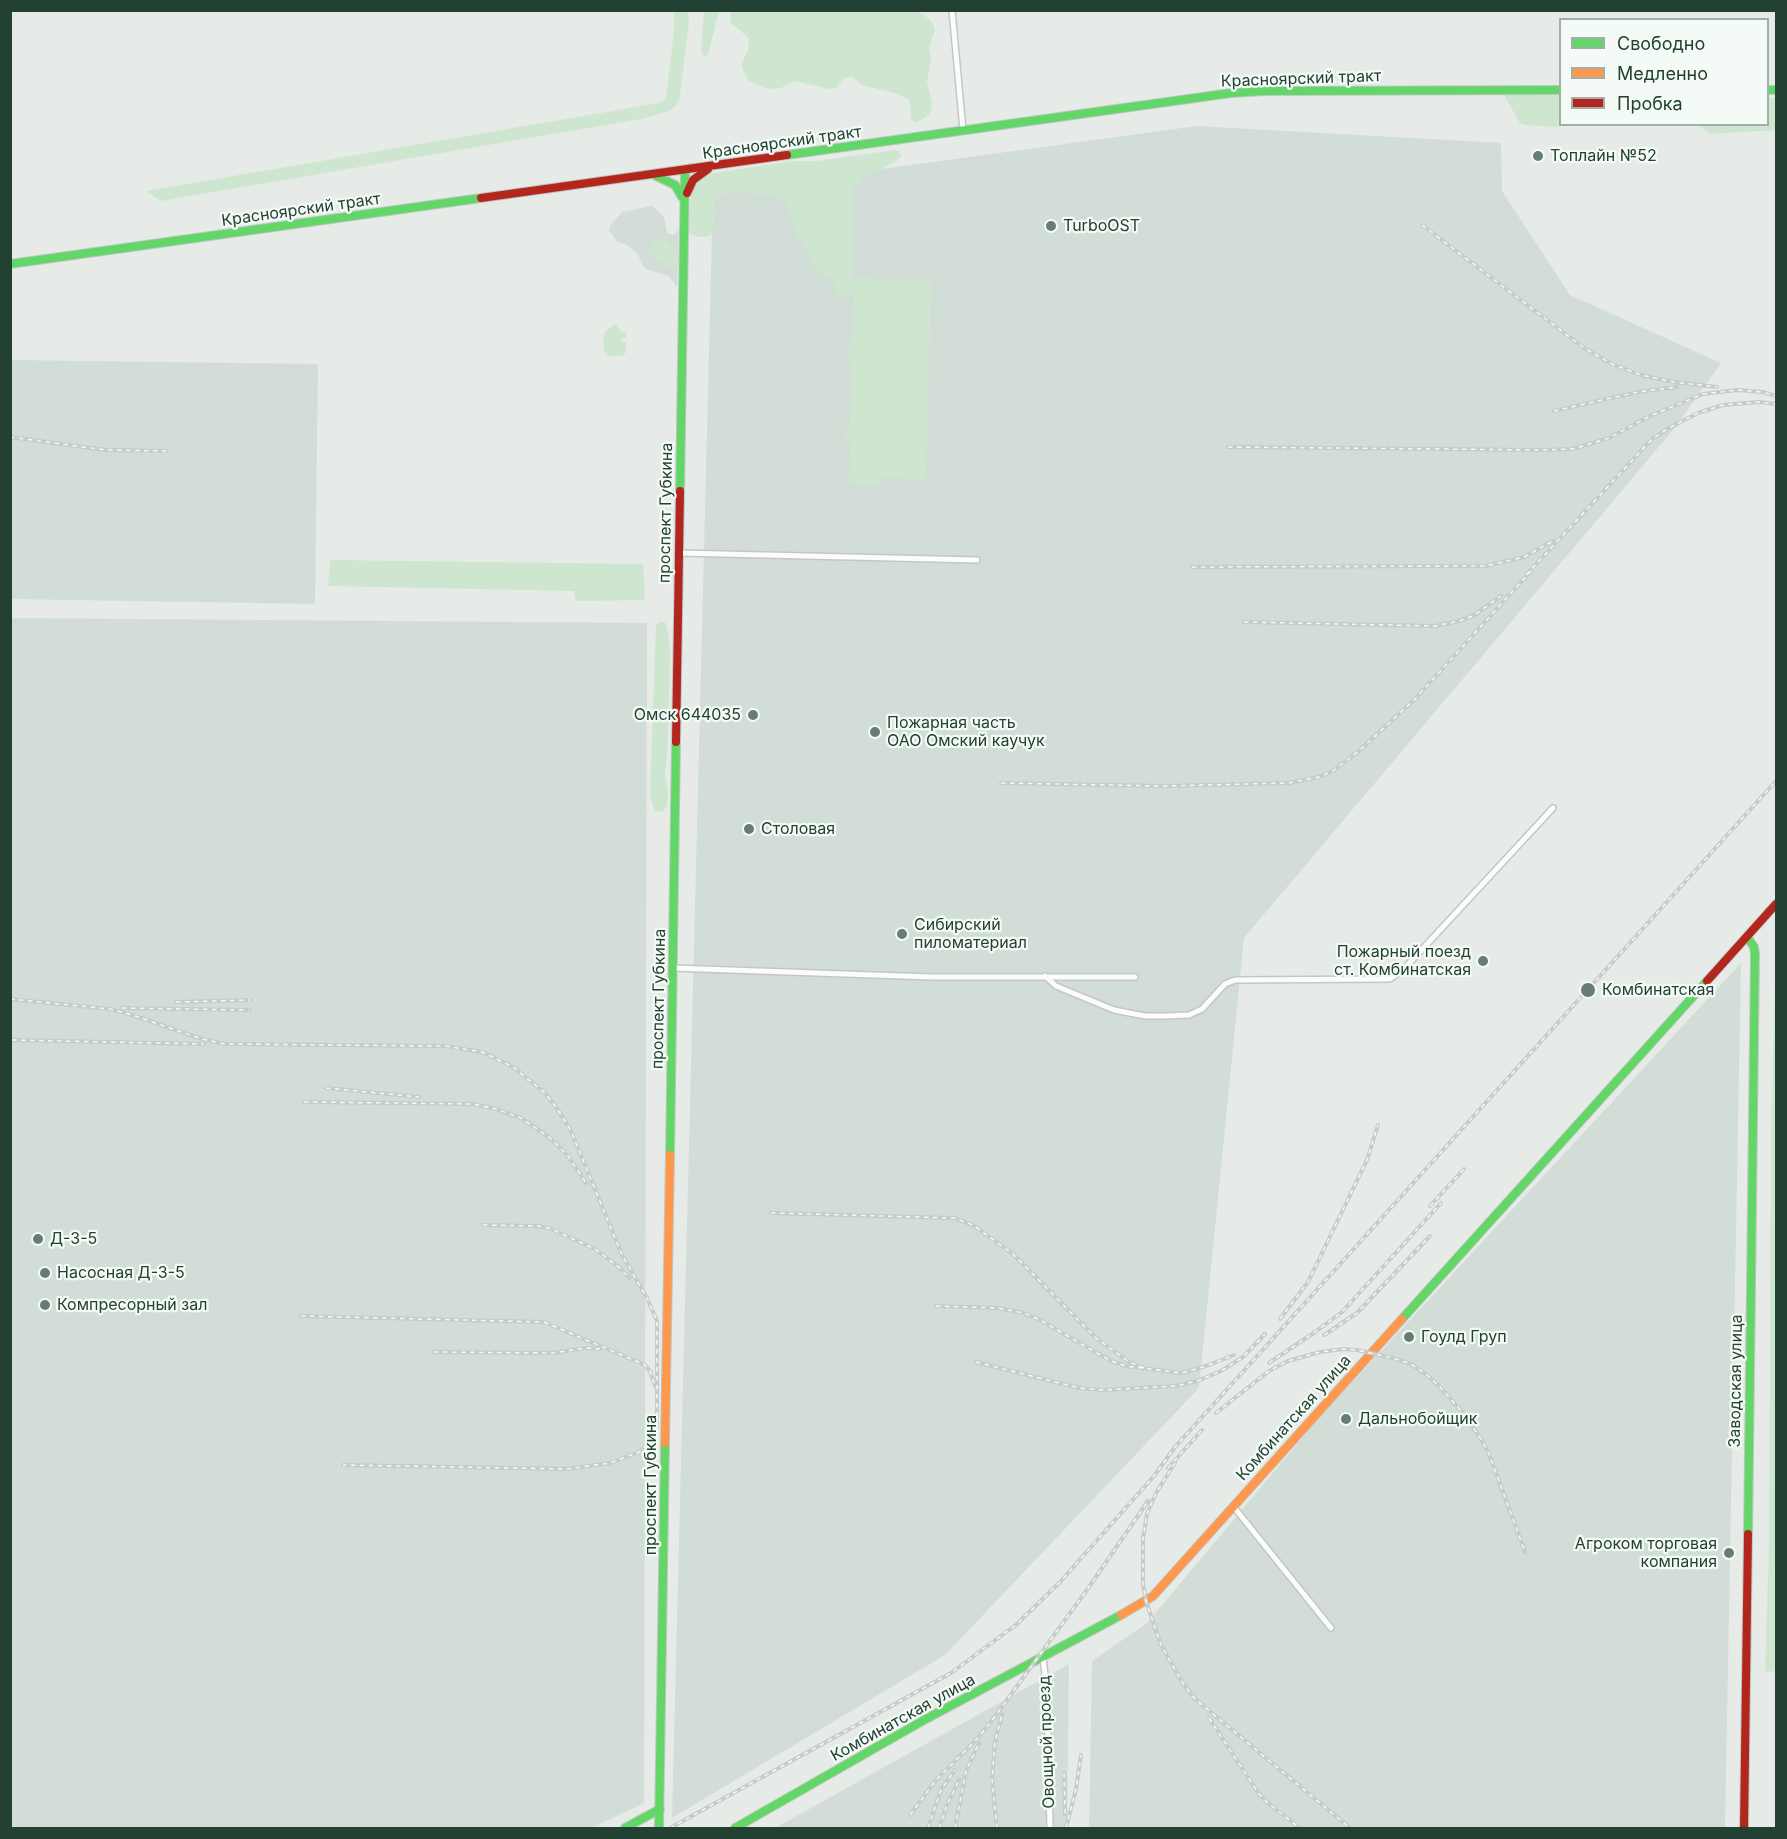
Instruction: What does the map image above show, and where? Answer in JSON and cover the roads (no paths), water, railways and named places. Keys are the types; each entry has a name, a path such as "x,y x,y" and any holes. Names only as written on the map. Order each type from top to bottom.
{"main road":[{"name":"Красноярский тракт","path":"10,264 1231,93 1559,90"},
{"path":"684,207 693,180 699,174 716,166"},
{"name":"проспект Губкина","path":"659,1828 685,170"},
{"path":"649,175 663,178 675,185 680,190 684,207"},
{"name":"Комбинатская улица","path":"735,1828 924,1720 1131,1611 1153,1596 1776,904"},
{"name":"Заводская улица","path":"1744,1828 1755,1043 1755,954 1754,947 1747,937"},
{"path":"625,1828 660,1809"}],"street":[{"path":"952,10 963,130"},
{"path":"679,553 977,560"},
{"path":"1045,976 1056,986 1114,1010 1145,1016 1189,1015 1202,1009 1225,984 1235,980 1390,979 1403,970 1553,808"},
{"path":"673,968 931,977 1136,977"},
{"path":"1233,1506 1331,1628"},
{"name":"Овощной проезд","path":"1043,1657 1047,1694 1050,1828"}],"railway":[{"path":"1422,225 1584,348 1612,364 1641,375 1717,387"},
{"path":"1554,411 1638,392 1677,387"},
{"path":"1228,447 1573,449 1609,438 1650,416 1703,394 1737,390 1762,392 1776,396"},
{"path":"1526,575 1652,439 1698,413 1723,405 1759,402 1776,404"},
{"path":"10,437 106,450 166,451"},
{"path":"1192,567 1486,566 1524,557 1553,541"},
{"path":"1001,783 1165,786 1289,783 1319,777 1333,771 1360,750 1416,698 1531,571"},
{"path":"1244,622 1435,626 1473,616 1501,596"},
{"path":"670,1828 951,1673 1017,1624 1060,1582 1154,1476 1175,1447 1776,781"},
{"path":"10,999 110,1009 202,1039 225,1044 445,1046 482,1052 513,1067 545,1093 558,1110 571,1131 622,1255 647,1298 657,1321 657,1427 652,1441 639,1452 610,1463 567,1469 343,1465"},
{"path":"176,1002 250,1000"},
{"path":"122,1008 249,1010"},
{"path":"12,1040 204,1044"},
{"path":"326,1088 419,1097"},
{"path":"304,1102 473,1104 496,1109 521,1118 550,1138 568,1156 586,1183"},
{"path":"1280,1319 1308,1282 1367,1160 1378,1125"},
{"path":"1430,1206 1464,1169"},
{"path":"1269,1363 1342,1312 1441,1203"},
{"path":"771,1213 954,1218 973,1225 1013,1254 1096,1338 1129,1362 1147,1369"},
{"path":"483,1225 549,1228 595,1249 630,1278"},
{"path":"1324,1335 1357,1313 1430,1236"},
{"path":"936,1306 997,1308 1024,1313 1111,1361 1126,1366 1182,1373 1234,1355"},
{"path":"301,1316 544,1322 645,1365 650,1371 655,1386"},
{"path":"976,1362 1079,1388 1103,1390 1176,1386 1197,1381 1221,1371 1243,1357 1265,1334"},
{"path":"434,1352 553,1353 586,1348 600,1349"},
{"path":"1216,1413 1269,1371 1288,1361 1320,1352 1357,1350 1411,1364 1440,1387 1463,1413 1481,1439 1489,1454 1525,1552"},
{"path":"1168,1468 1202,1430"},
{"path":"1175,1463 1156,1493 1147,1514 1143,1538 1143,1585 1161,1645 1182,1682 1195,1699 1350,1828"},
{"path":"910,1815 936,1780 991,1722 1148,1501"},
{"path":"997,1828 992,1779 995,1742 1002,1714"},
{"path":"1209,1718 1259,1794 1300,1828"},
{"path":"955,1828 966,1771 979,1743"},
{"path":"1066,1828 1076,1789 1081,1755"},
{"path":"928,1828 941,1790 955,1770"},
{"path":"1064,1773 1065,1814"},
{"path":"939,1828 959,1780"}],"place":[{"name":"Топлайн №52","path":"1538,156"},
{"name":"TurboOST","path":"1051,226"},
{"name":"Омск 644035","path":"753,715"},
{"name":"Пожарная часть ОАО Омский каучук","path":"875,732"},
{"name":"Столовая","path":"749,829"},
{"name":"Сибирский пиломатериал","path":"902,934"},
{"name":"Пожарный поезд ст. Комбинатская","path":"1483,961"},
{"name":"Комбинатская","path":"1588,990"},
{"name":"Д-3-5","path":"38,1239"},
{"name":"Насосная Д-3-5","path":"45,1273"},
{"name":"Компресорный зал","path":"45,1305"},
{"name":"Гоулд Груп","path":"1409,1337"},
{"name":"Дальнобойщик","path":"1346,1419"},
{"name":"Агроком торговая компания","path":"1729,1553"}]}
